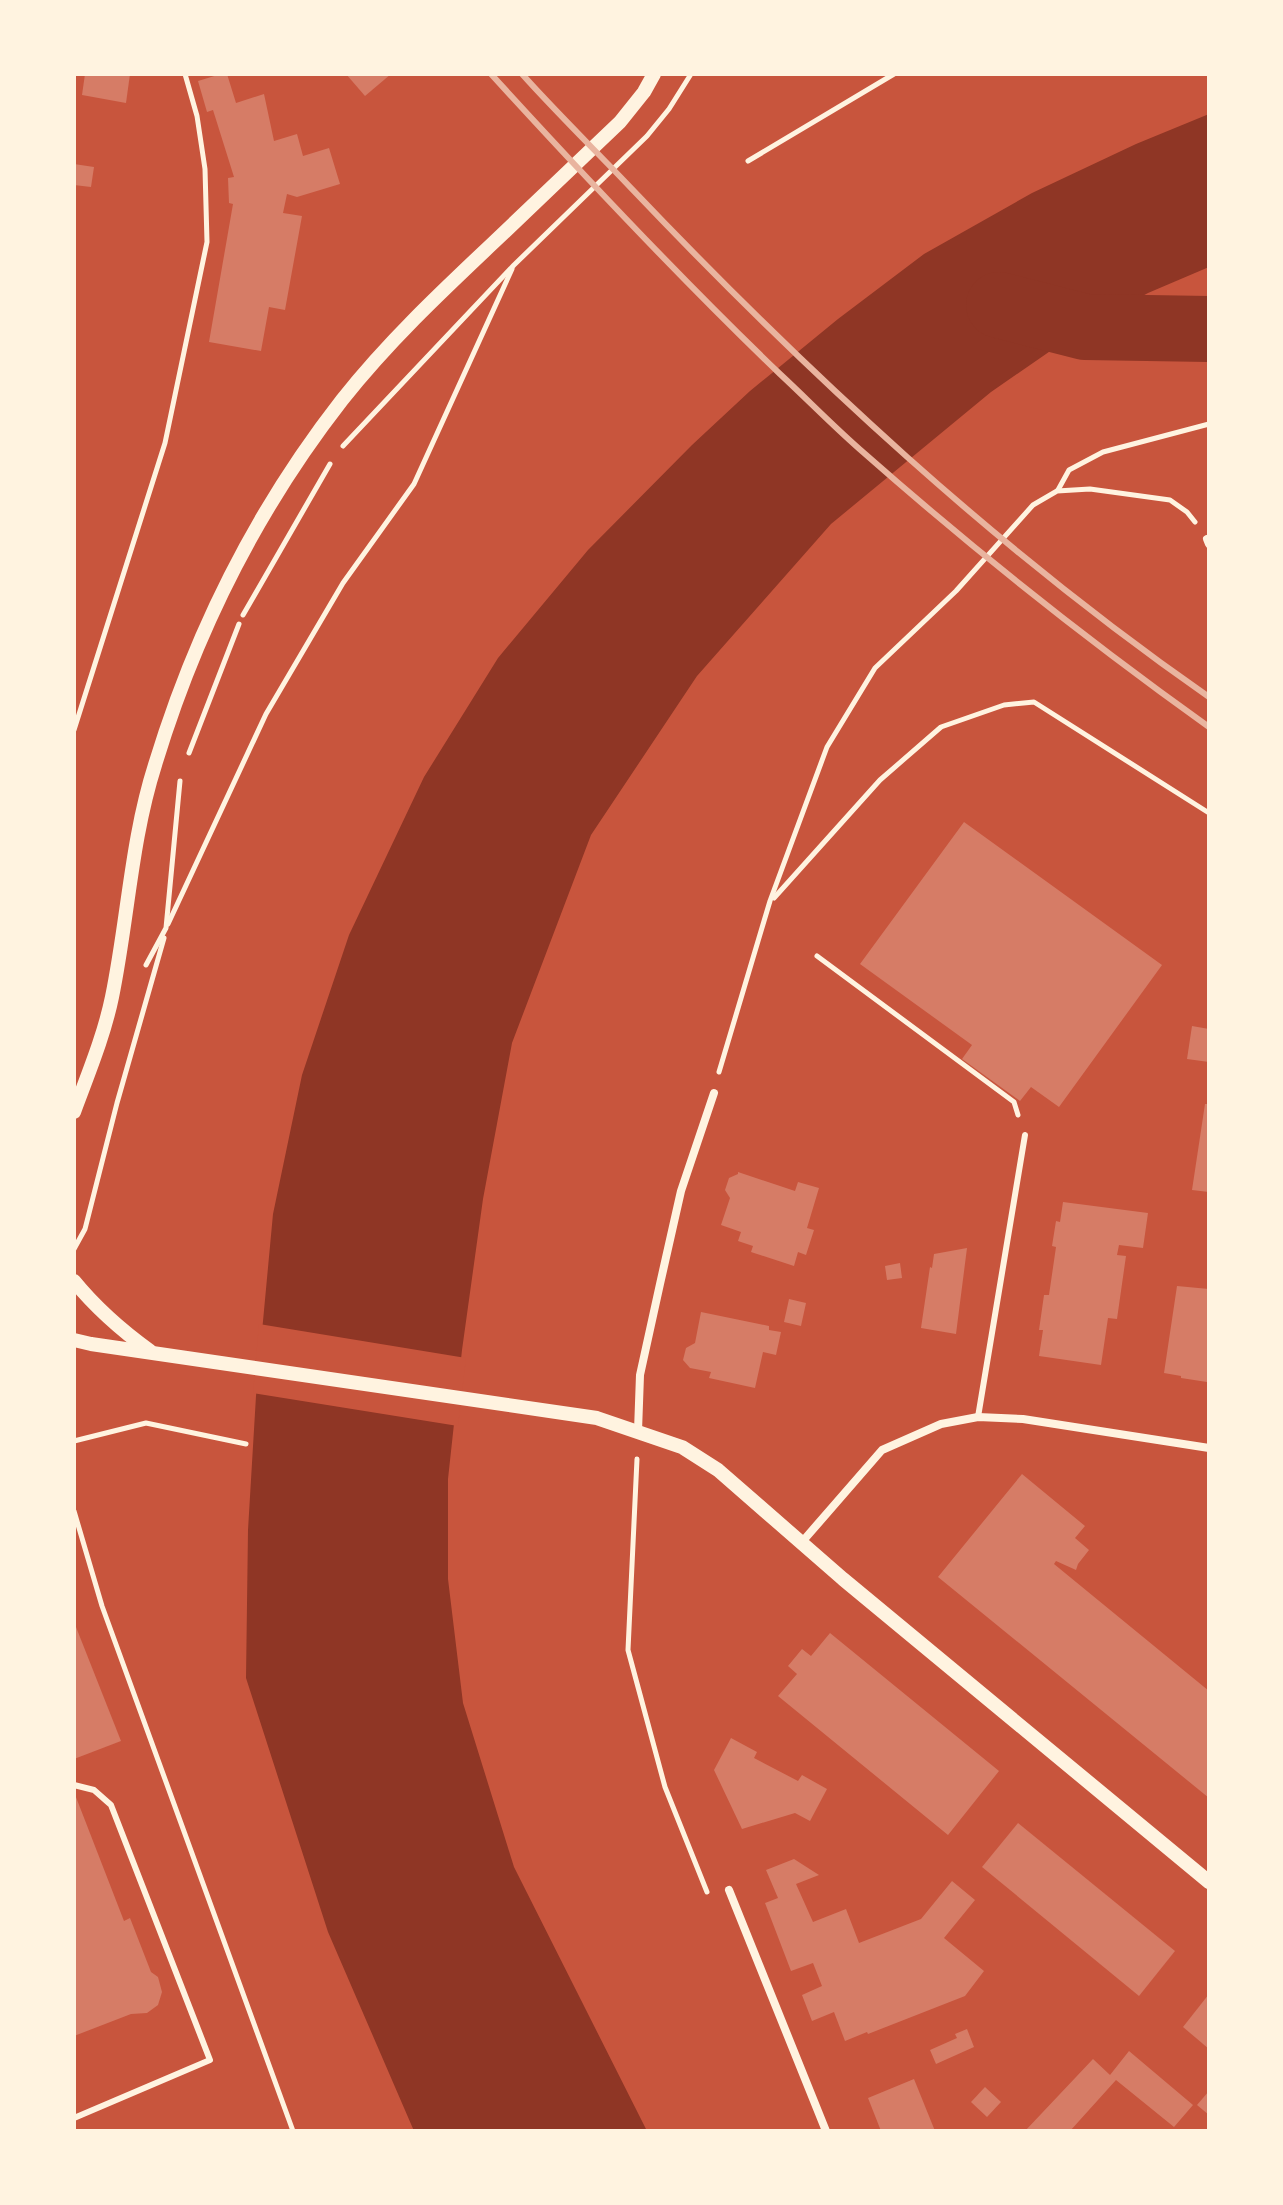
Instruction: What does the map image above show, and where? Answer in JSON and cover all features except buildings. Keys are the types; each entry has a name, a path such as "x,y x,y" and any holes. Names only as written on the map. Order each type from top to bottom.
{"street":[{"path":"74,1112 111,998 137,832 154,766 204,631 252,533 292,467 344,398 397,336 620,122 654,74"},
{"path":"638,1431 640,1375 660,1284 681,1191 714,1093"},
{"path":"74,1281 126,1334 153,1353"},
{"path":"74,1340 597,1418 682,1447 718,1470 843,1579 1209,1882"},
{"path":"802,1542 882,1450 941,1424 978,1417 1023,1419 1209,1448"},
{"path":"729,1890 826,2131"}],"lane":[{"path":"978,1417 1025,1135"},
{"path":"74,1785 94,1790 111,1805 210,2060 74,2118"}],"path":[{"path":"74,730 165,443 207,242 205,169 197,116 185,74"},
{"path":"748,161 894,74"},
{"path":"74,1249 85,1229 166,928 188,878 266,714 343,583 414,484 514,265 337,453 240,621 186,761"},
{"path":"1057,491 1069,470 1103,452 1209,424"},
{"path":"714,1093 770,901 827,747 875,668 956,591 1033,505 1057,491 1090,489 1170,500 1187,512 1208,541"},
{"path":"770,901 880,780 941,727 1004,705 1034,702 1209,813"},
{"path":"166,928 180,775"},
{"path":"817,956 1014,1102 1025,1135"},
{"path":"74,1441 146,1423 246,1444"},
{"path":"638,1431 628,1650 665,1787 711,1902"},
{"path":"74,1511 102,1606 293,2131"}],"shaded area":[{"path":"1209,114 1209,267 1148,293 1085,327 991,392 831,524 697,676 591,835 512,1043 483,1199 462,1350 448,1479 448,1579 463,1703 514,1867 647,2131 414,2131 328,1932 246,1678 248,1530 256,1396 273,1214 302,1075 349,935 424,777 498,658 588,550 692,445 750,391 924,254 1032,193"}],"pier":[{"path":"259,1324 466,1358 458,1426 253,1393"}],"waterway":[{"path":"999,305 1085,327 1209,329"}],"railway":[{"path":"491,74 669,264 853,443 1033,594 1209,727"},
{"path":"522,74 766,325 907,457 1055,582 1209,697"}]}
